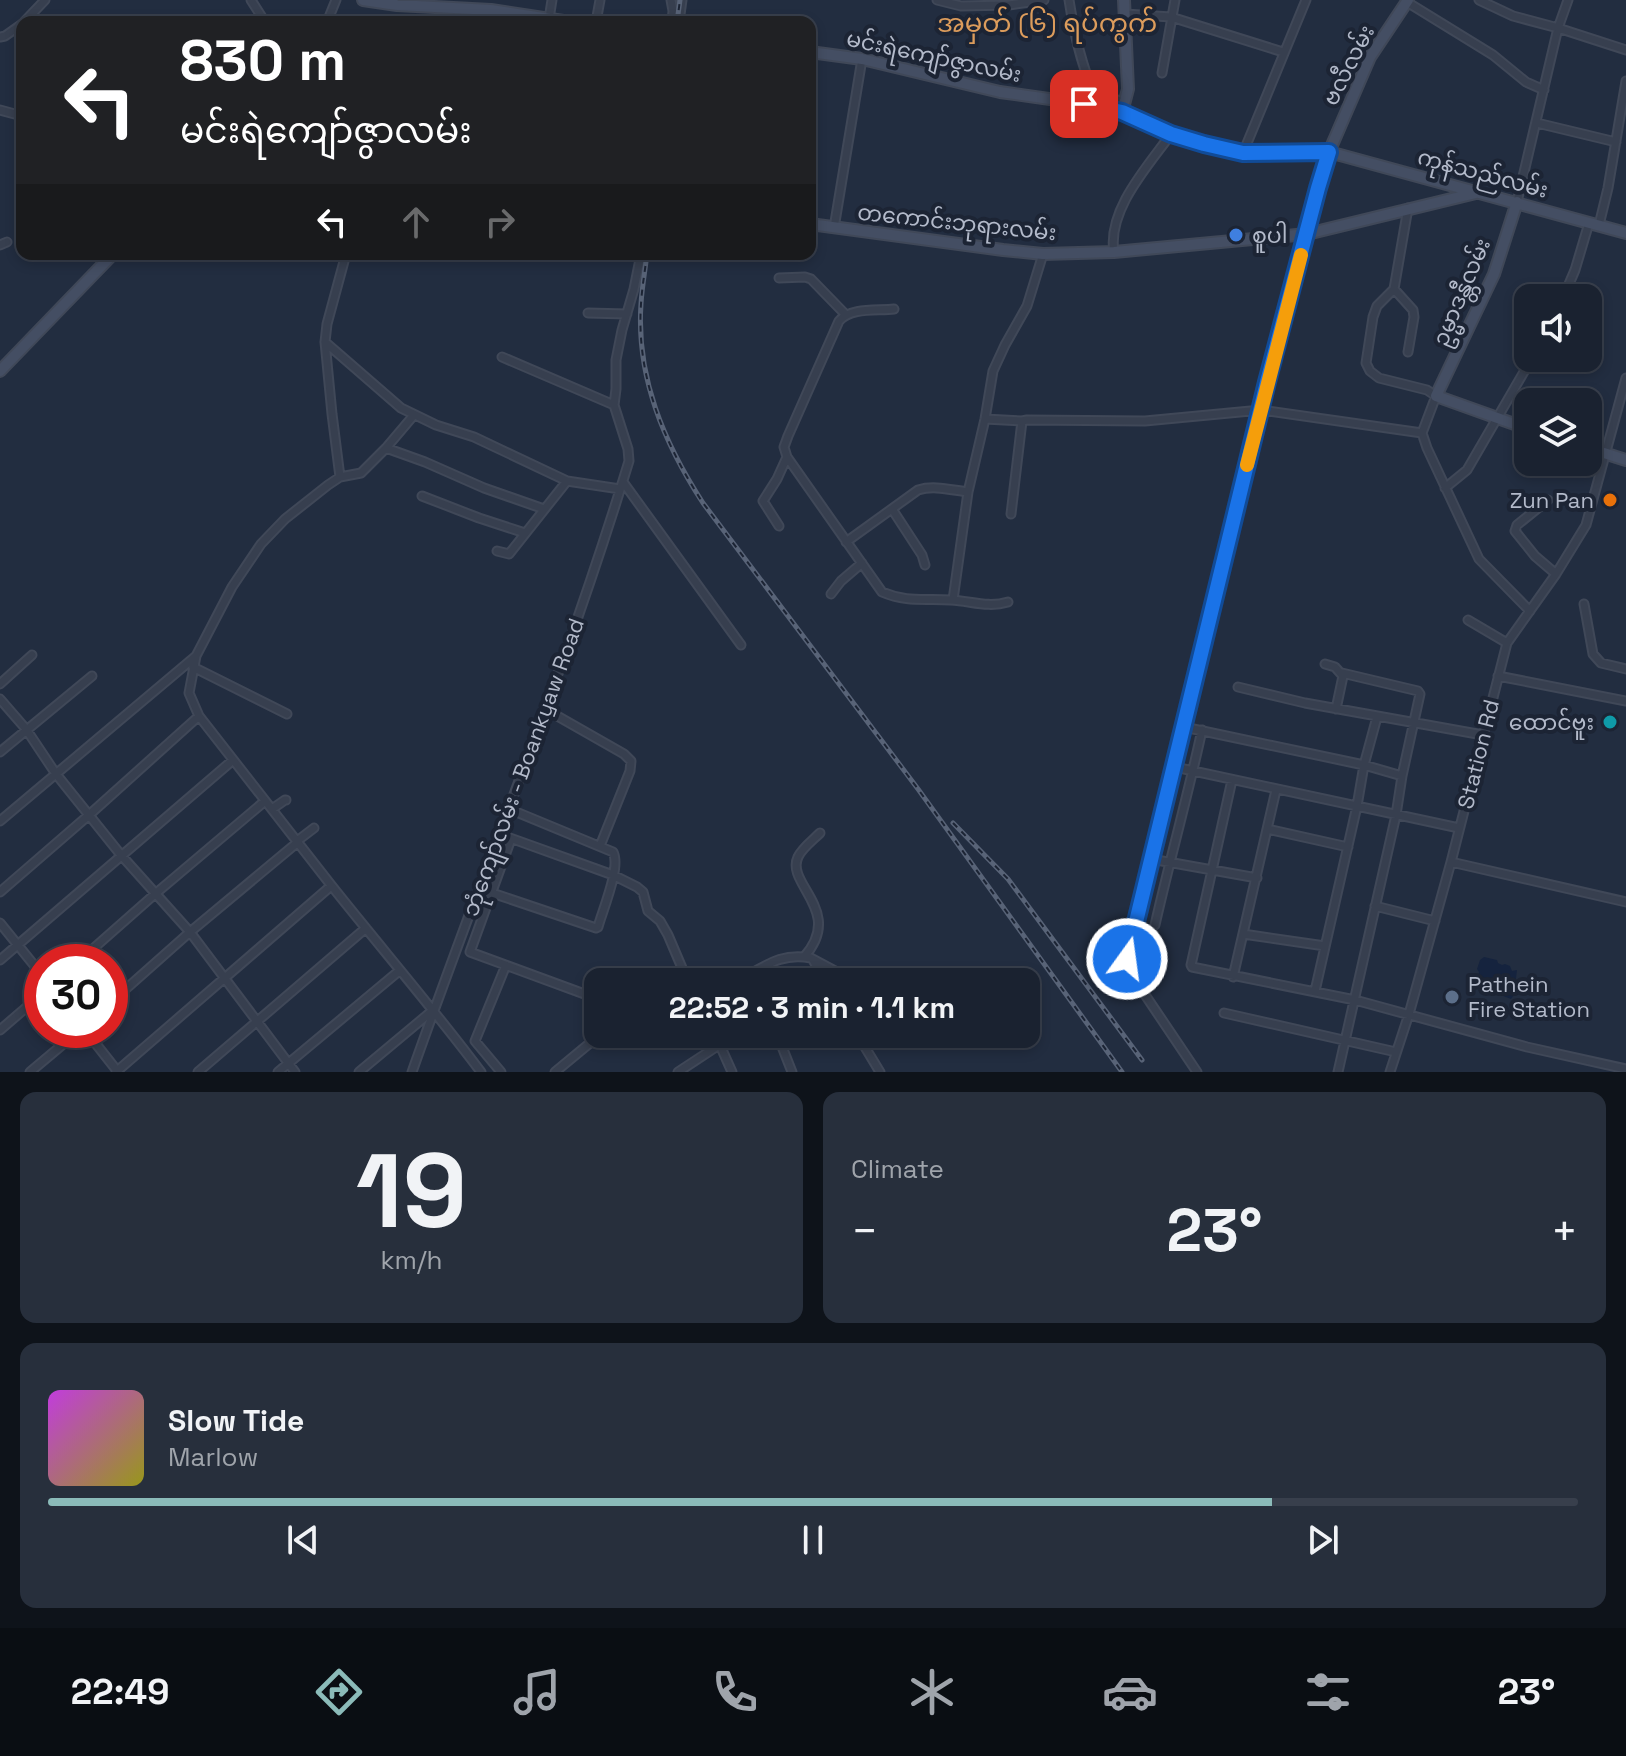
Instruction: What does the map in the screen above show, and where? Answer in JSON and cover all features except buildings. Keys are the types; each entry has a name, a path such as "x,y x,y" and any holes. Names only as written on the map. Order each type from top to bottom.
{"main road":[{"path":"363,0 397,5 492,5 537,16"},
{"path":"1124,0 1128,89 1124,108"},
{"name":"ဗလီလမ်း","path":"1329,152 1370,57 1406,1"},
{"name":"မင်းရဲကျော်ဇွာလမ်း","path":"816,53 862,59 1000,92 1124,108 1171,134 1243,153 1329,152"},
{"name":"ကုန်သည်လမ်း","path":"1329,152 1626,233"},
{"name":"တကောင်းဘုရားလမ်း","path":"816,225 1043,254 1114,252 1307,234 1478,192"},
{"name":"ဥမ္မာဒန္တီလမ်း","path":"1436,396 1494,274 1517,202"},
{"path":"0,371 107,260"},
{"path":"1436,396 1514,424"},
{"path":"1602,453 1626,460"}],"street":[{"path":"30,16 45,0"},
{"path":"937,0 1009,5 1044,0"},
{"path":"1069,0 1083,70 1093,91 1124,108"},
{"path":"1162,73 1175,0"},
{"path":"1243,153 1306,0"},
{"path":"1479,0 1513,16 1626,50"},
{"path":"1517,202 1558,28 1568,0"},
{"path":"1406,1 1493,55 1526,82 1544,90"},
{"path":"1125,14 1171,17 1283,52"},
{"path":"834,228 862,59"},
{"path":"1569,284 1608,188 1626,81"},
{"path":"1537,123 1626,139"},
{"path":"1114,252 1115,224 1130,191 1171,134"},
{"path":"1197,1072 1126,963 1261,410 1329,152"},
{"path":"1408,208 1394,289 1377,306 1366,363 1379,378 1427,390 1436,396 1422,433 1445,488 1479,559 1530,611"},
{"path":"953,600 968,492 993,371 1027,306 1043,254"},
{"path":"340,477 325,342 344,260"},
{"path":"502,357 614,405 618,346 640,260"},
{"path":"779,278 811,279 845,314"},
{"path":"1394,289 1413,310 1408,352"},
{"path":"894,309 845,314 835,327 788,436 784,447 787,457 882,592 911,601 953,600 993,605 1008,602"},
{"path":"588,313 627,314"},
{"path":"325,342 396,404 414,415 474,437 567,481 622,485 741,645"},
{"path":"1445,488 1467,470 1524,372"},
{"name":"Station Rd","path":"1390,1072 1435,921 1507,643 1586,525 1626,378"},
{"name":"ဘုံကျော်လမ်း - Boankyaw Road","path":"412,1072 545,709 622,485 629,461 628,449 614,405"},
{"path":"985,419 1145,421 1261,410 1422,433"},
{"path":"414,415 361,473 340,477 328,485 285,519 261,544 232,587 196,656 189,693 199,716 481,1072"},
{"path":"1011,514 1022,421"},
{"path":"386,448 544,509"},
{"path":"779,526 763,501 787,457"},
{"path":"497,551 509,554 567,481"},
{"path":"846,542 918,490 926,487 968,492"},
{"path":"422,496 525,533"},
{"path":"1548,500 1517,525 1515,531 1535,556 1556,574"},
{"path":"892,509 922,555 925,565"},
{"path":"831,594 862,563"},
{"path":"1584,604 1593,654 1601,663 1626,669"},
{"path":"1468,620 1507,643"},
{"path":"0,684 32,655"},
{"path":"0,821 196,656"},
{"path":"1325,664 1342,673 1394,683 1420,694 1338,1072"},
{"path":"193,667 287,714"},
{"path":"1336,709 1342,673"},
{"path":"0,752 92,676"},
{"path":"1498,676 1624,700 1626,688"},
{"path":"1238,687 1336,709 1483,735"},
{"path":"0,699 121,855 190,932 295,1072"},
{"path":"545,709 631,761 630,771 600,846"},
{"path":"0,892 199,716"},
{"path":"1315,991 1377,717"},
{"path":"1184,727 1402,776"},
{"path":"1155,925 1202,730"},
{"path":"0,960 233,760"},
{"path":"1175,767 1459,828"},
{"path":"1232,780 1191,965 1194,969 1355,1000 1530,1044 1612,1069 1626,1069"},
{"path":"1233,977 1276,790"},
{"path":"272,809 286,800"},
{"path":"98,944 265,801"},
{"path":"492,893 596,928 613,875 616,854 509,809"},
{"path":"128,987 314,828"},
{"path":"1267,829 1348,847"},
{"path":"808,958 818,933 819,916 799,875 796,860 820,833"},
{"path":"499,834 630,882 643,892 648,911 660,921 682,968"},
{"path":"470,952 511,839"},
{"path":"1151,859 1257,878"},
{"path":"1451,862 1626,902"},
{"path":"97,1048 117,1072 331,886"},
{"path":"1375,906 1435,921"},
{"path":"0,923 24,953"},
{"path":"198,1072 366,928"},
{"path":"1243,934 1325,946"},
{"path":"457,947 584,994"},
{"path":"763,968 769,962 791,957 808,958 828,968"},
{"path":"808,958 816,968"},
{"path":"465,1051 475,1041 506,965"},
{"path":"278,1072 399,971"},
{"path":"0,1030 24,1009"},
{"path":"359,1072 434,1010"},
{"path":"1224,1013 1396,1052"},
{"path":"475,1041 501,1072"},
{"path":"30,1072 60,1048"},
{"path":"555,1072 584,1048"},
{"path":"678,1072 714,1048"},
{"path":"720,1048 732,1072"},
{"path":"783,1048 792,1072"},
{"path":"865,1048 880,1072"}],"water":[{"path":"1484,957 1510,966 1512,971 1517,970 1511,999 1480,989 1477,969"}],"railway":[{"path":"678,16 680,0"},
{"path":"646,260 641,331 648,383 665,433 689,480 703,503 918,789 1122,1072"},
{"path":"953,823 1008,879 1142,1060"}],"slow traffic":[{"path":"1247,465 1301,255"}],"place":[{"name":"စူပါ","path":"1236,235"},
{"name":"Zun Pan","path":"1610,500"},
{"name":"ထောင်ဗူး","path":"1610,722"},
{"name":"Pathein Fire Station","path":"1452,997"}],"district":[{"name":"အမှတ် (၆) ရပ်ကွက်","path":"1047,23"}],"route":[{"path":"1084,104 1106,107 1171,134 1243,153 1329,152 1267,382 1127,959"}]}
